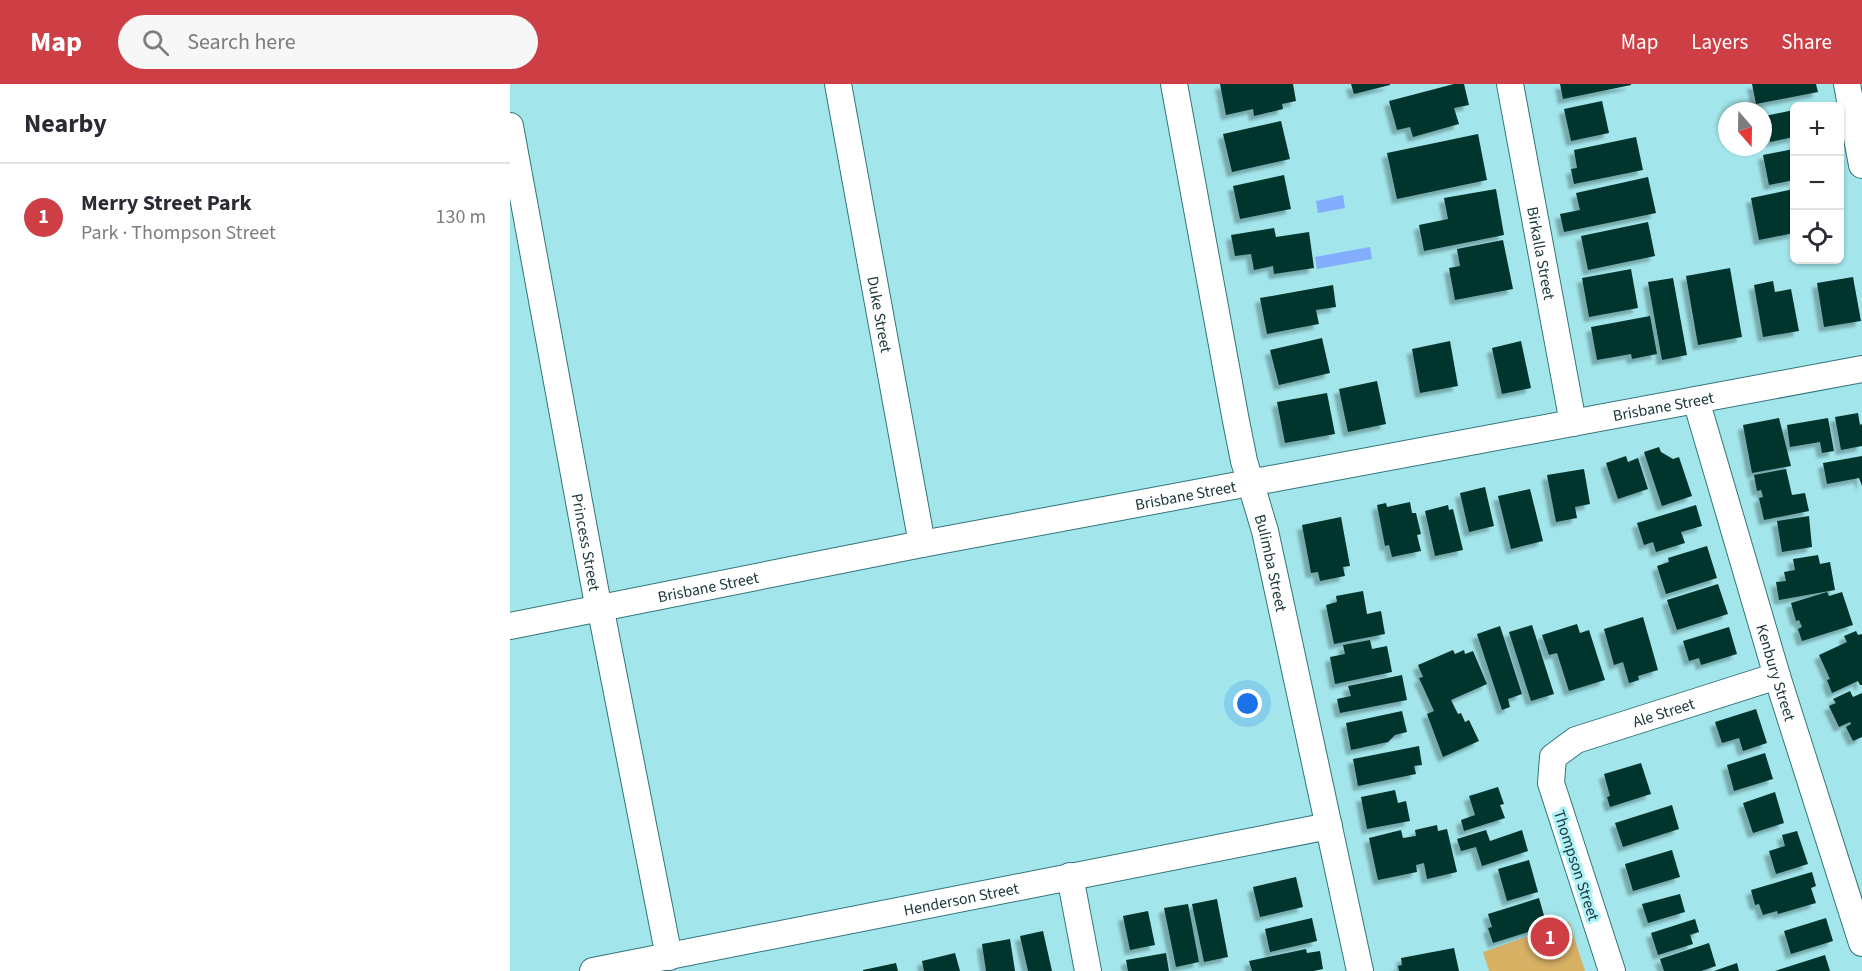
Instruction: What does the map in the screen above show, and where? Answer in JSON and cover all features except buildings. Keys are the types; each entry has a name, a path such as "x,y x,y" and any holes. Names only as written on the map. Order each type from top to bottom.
{"street":[{"name":"Duke Street","path":"838,84 922,544"},
{"name":"Bulimba Street","path":"1174,84 1233,409 1244,461 1265,531 1360,971"},
{"name":"Birkalla Street","path":"1510,84 1573,423"},
{"path":"1847,84 1862,165"},
{"name":"Princess Street","path":"510,126 603,621 663,962"},
{"name":"Brisbane Street","path":"510,626 922,544 1862,369"},
{"name":"Kenbury Street","path":"1696,400 1777,676 1862,943"},
{"name":"Ale Street","path":"1553,757 1576,740 1777,676"},
{"name":"Thompson Street","path":"1553,757 1551,783 1611,971"},
{"name":"Henderson Street","path":"593,971 663,962 1070,876 1329,826"},
{"path":"1070,876 1088,971"}],"shaded area":[{"path":"1569,922 1585,971 1489,971 1483,952"}],"water":[{"path":"1343,195 1345,208 1318,213 1316,201"},
{"path":"1370,247 1372,259 1317,269 1315,257"}],"place":[{"name":"Merry Street Park","path":"1550,937"}]}
